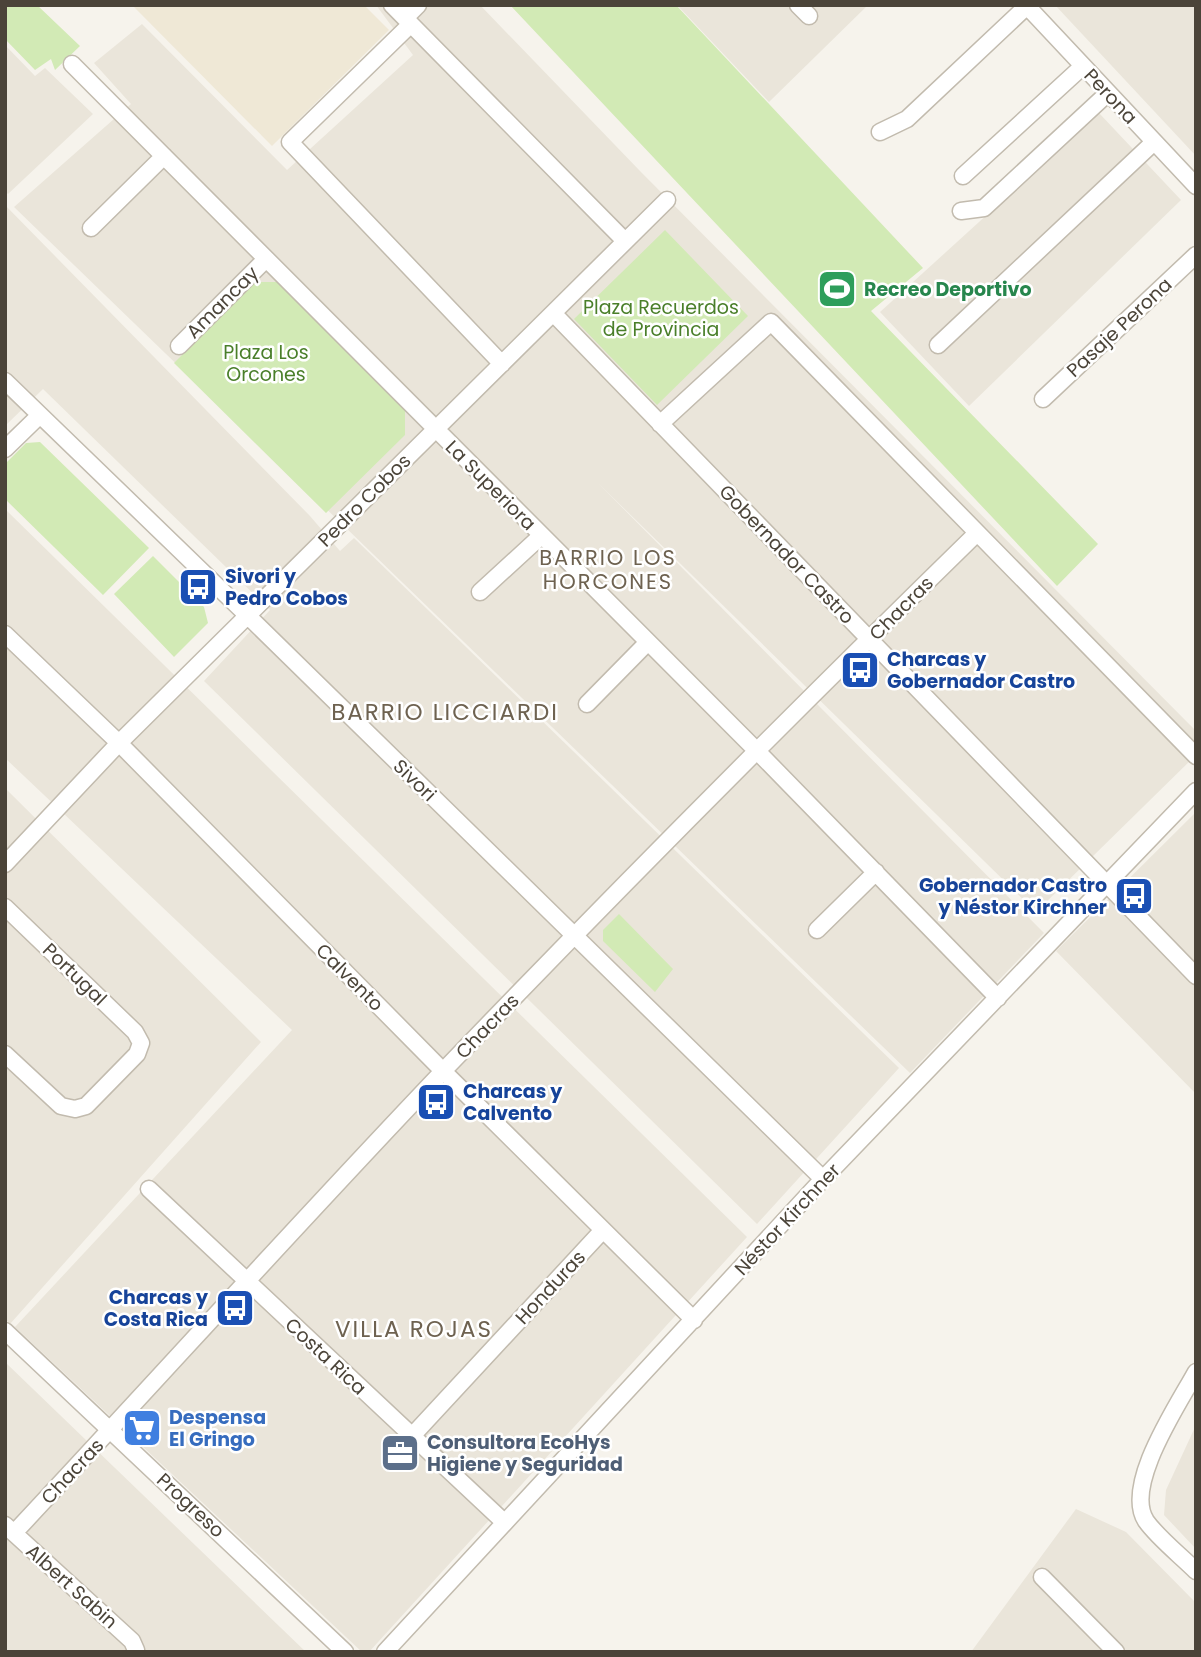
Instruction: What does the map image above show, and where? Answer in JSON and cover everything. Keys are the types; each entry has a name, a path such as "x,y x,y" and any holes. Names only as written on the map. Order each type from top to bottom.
{"street":[{"path":"392,5 625,241"},
{"path":"418,5 408,21 290,142 502,364"},
{"path":"880,132 906,119 1026,6"},
{"name":"Perona","path":"1026,6 1196,186"},
{"name":"La Superiora","path":"72,64 756,750 998,998"},
{"path":"963,176 1083,66"},
{"path":"961,211 984,208 1108,93"},
{"path":"938,345 1154,142"},
{"path":"91,228 164,156"},
{"name":"Pedro Cobos","path":"5,863 119,743 667,200"},
{"name":"Pasaje Perona","path":"1043,399 1196,255"},
{"name":"Amancay","path":"179,346 266,259"},
{"name":"Gobernador Castro","path":"554,314 1196,976"},
{"path":"660,424 771,322 1196,756"},
{"name":"Sivori","path":"5,381 823,1180"},
{"path":"5,449 40,415"},
{"name":"Chacras","path":"10,1529 110,1430 443,1071 756,750 976,533"},
{"path":"480,592 541,536"},
{"name":"Calvento","path":"5,634 119,743 694,1320"},
{"path":"587,704 648,642"},
{"name":"Néstor Kirchner","path":"385,1652 823,1180 1196,792"},
{"path":"817,930 876,872"},
{"name":"Portugal","path":"5,906 135,1032 141,1043 136,1054 86,1106 75,1109 61,1106 5,1054"},
{"name":"Costa Rica","path":"149,1189 504,1522"},
{"name":"Honduras","path":"412,1436 603,1230"},
{"name":"Progreso","path":"5,1331 345,1652"},
{"path":"1196,1372 1145,1468 1139,1499 1145,1520 1196,1571"},
{"name":"Albert Sabin","path":"10,1529 132,1640 135,1651"},
{"path":"1042,1577 1116,1652"}],"shaded area":[{"path":"132,5 364,5 389,30 272,146"},
{"path":"376,5 480,5 640,171 1196,731 1196,755 1036,912 598,483 1044,933 910,1073 14,207 131,104 94,63 142,24 287,170 413,55"},
{"path":"677,5 868,5 769,102"},
{"path":"1055,5 1196,5 1196,156"},
{"path":"5,45 35,76 45,68 93,114 8,194 5,191"},
{"path":"1099,113 1181,200 969,406 880,312"},
{"path":"5,205 310,516 340,551 354,538 899,1068 757,1224 204,681 270,610 43,389 5,426"},
{"name":"VILLA ROJAS","path":"5,509 747,1237 369,1652 362,1652 15,1327 292,1030 5,758"},
{"path":"5,788 261,1042 10,1324 5,1319"},
{"path":"1196,812 1196,1094 1056,951"},
{"path":"5,1362 306,1652 5,1652"},
{"path":"1196,1425 1196,1549 1164,1515 1166,1490"},
{"path":"1076,1509 1126,1532 1196,1603 1196,1652 971,1652"}],"green space":[{"path":"5,5 37,5 80,46 55,70 51,59 35,70 5,39"},
{"name":"Recreo Deportivo","path":"510,5 676,5 923,268 871,311 1098,544 1057,586"},
{"name":"Plaza Recuerdos de Provincia","path":"665,230 748,316 657,405 574,319"},
{"name":"Plaza Los Orcones","path":"255,282 278,282 405,410 405,435 326,513 174,363"},
{"path":"40,442 149,548 103,595 5,499 5,464 26,443"},
{"path":"153,556 204,607 208,623 174,657 114,594"},
{"path":"619,914 673,969 655,992 603,941 603,930"}],"place":[{"name":"Recreo Deportivo","path":"837,289"},
{"name":"Sivori y Pedro Cobos","path":"198,587"},
{"name":"Charcas y Gobernador Castro","path":"860,670"},
{"name":"Gobernador Castro y Néstor Kirchner","path":"1134,896"},
{"name":"Charcas y Calvento","path":"436,1102"},
{"name":"Charcas y Costa Rica","path":"235,1308"},
{"name":"Despensa El Gringo","path":"142,1428"},
{"name":"Consultora EcoHys Higiene y Seguridad","path":"400,1453"}],"district":[{"name":"BARRIO LOS HORCONES","path":"608,570"},
{"name":"BARRIO LICCIARDI","path":"445,712"},
{"name":"VILLA ROJAS","path":"414,1329"}]}
